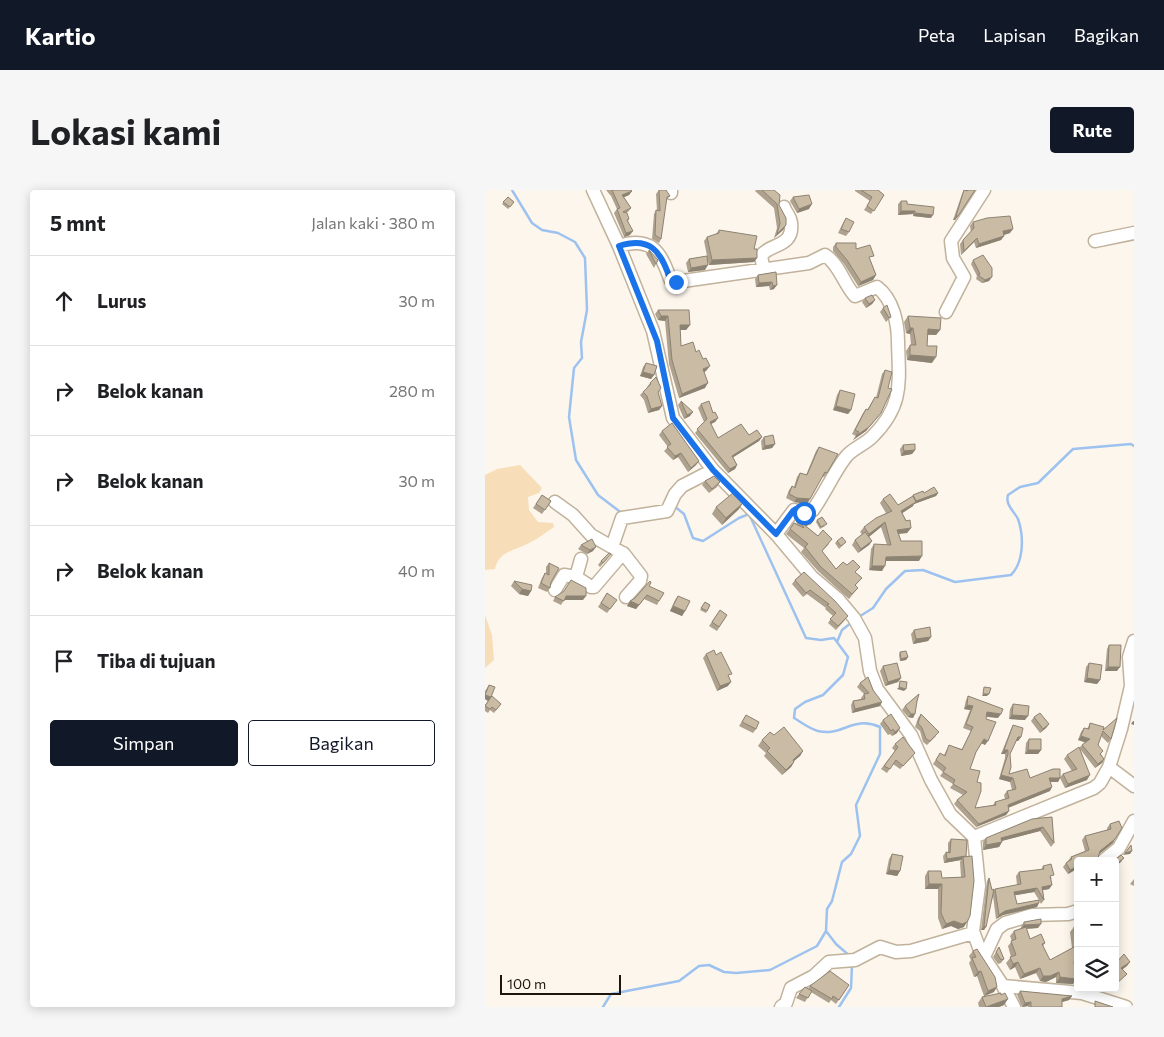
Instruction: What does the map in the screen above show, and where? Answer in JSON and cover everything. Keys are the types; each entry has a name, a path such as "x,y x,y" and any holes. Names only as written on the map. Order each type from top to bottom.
{"street":[{"path":"593,190 619,246 657,341 671,413 713,470 776,534 812,577 837,599 858,623 866,644 869,671 877,689 911,735 931,780 951,814 975,837 979,886 972,924 973,933 984,957 1015,1007"},
{"path":"946,312 964,277 962,270 953,258 951,241 984,190"},
{"path":"764,271 761,256 764,252 783,244 789,236 791,224 784,207"},
{"path":"1095,242 1134,233"},
{"path":"619,246 635,243 647,244 653,247 665,263 670,279 676,282 811,263 825,255 833,263 843,281 855,296 875,287 879,288 898,322 901,368 897,399 883,424 867,441 844,458 813,510 807,514 794,510 776,534"},
{"path":"555,590 563,576 576,578 591,587 594,586 617,550 622,518 669,509 675,494 682,486 713,470"},
{"path":"555,502 573,514 591,535 617,550 642,577 626,597"},
{"path":"576,578 581,560"},
{"path":"975,837 1097,786 1109,767 1131,686 1129,657 1134,641"},
{"path":"1109,767 1134,786"},
{"path":"1108,857 1119,848 1134,821"},
{"path":"984,957 997,930 1005,923 1032,915 1074,912"},
{"path":"781,1007 786,1003 791,988 815,976 829,962 855,960 880,947 896,952 920,949 973,933"},
{"path":"1003,986 1082,993 1126,1007"}],"shaded area":[{"path":"520,465 542,488 539,493 528,497 529,510 538,522 553,523 554,527 525,545 504,554 495,569 485,570 485,475 497,469"},
{"path":"485,615 492,635 494,660 485,668"}],"building":[{"path":"612,190 632,191 622,195 631,208 623,212 627,213 629,219 627,220 633,231 626,233 617,209 620,208"},
{"path":"659,190 666,190 670,196 667,197 661,239 655,235 656,210 660,211"},
{"path":"762,190 774,190 780,195 779,205 786,218 786,225 777,234 780,223 777,204"},
{"path":"861,190 878,190 884,195 874,211 867,206 872,197"},
{"path":"964,190 975,190 958,216 956,216"},
{"path":"809,195 812,204 799,209 793,197"},
{"path":"508,197 514,202 510,207 503,202"},
{"path":"901,201 907,201 907,204 934,207 933,215 915,213 915,211 901,211"},
{"path":"1010,216 1013,229 1003,231 1004,236 979,244 977,238 964,251 963,240 974,228 973,222 987,218"},
{"path":"846,218 854,222 849,232 841,229"},
{"path":"719,230 757,236 754,249 757,249 757,258 712,260 707,237 719,233"},
{"path":"836,243 856,243 856,249 870,245 874,256 869,257 876,275 861,282 836,247"},
{"path":"649,250 658,260 656,264"},
{"path":"983,255 992,268 992,277 985,280 978,275 980,274 973,260"},
{"path":"707,256 708,265 691,268 689,259"},
{"path":"776,272 777,285 773,286 772,282 759,283 758,275"},
{"path":"872,295 875,300 869,304 865,298"},
{"path":"887,305 891,317 889,318 883,308"},
{"path":"658,310 689,310 690,325 680,325 681,346 693,342 696,352 699,350 703,359 706,358 710,366 703,369 708,383 682,394 672,360 668,316 661,316"},
{"path":"908,316 941,318 940,330 928,329 927,346 937,346 936,357 910,355 910,345 916,345 913,328 910,328"},
{"path":"646,363 657,366 654,375 643,372"},
{"path":"885,370 892,372 888,388 892,389 881,413 869,427 856,436 859,432 855,430 866,409 868,410 875,397 878,398"},
{"path":"656,377 661,388 658,392 662,406 651,409 647,396 643,392"},
{"path":"840,390 855,394 851,410 836,406"},
{"path":"681,401 693,412 687,415"},
{"path":"709,401 713,413 715,412 718,418 710,422 718,438 741,424 749,435 757,430 762,437 732,456 737,465 730,469 697,429 707,419 701,404"},
{"path":"672,423 699,461 691,468 681,453 675,456 667,447 671,444 662,431"},
{"path":"773,435 775,444 765,446 764,437"},
{"path":"915,444 915,450 904,451 903,445"},
{"path":"819,447 838,454 827,473 825,472 810,499 797,498 789,494 792,486 795,488 800,473 807,475"},
{"path":"714,476 720,482 712,489 705,481"},
{"path":"934,487 938,493 916,501 913,495 923,491 924,493"},
{"path":"733,493 743,503 726,518 716,507"},
{"path":"890,494 898,505 913,496 916,502 901,511 906,521 910,520 911,528 897,530 901,541 922,541 922,556 886,557 885,566 872,566 874,544 891,545 885,522 869,534 864,527 876,518 892,511 883,499"},
{"path":"542,495 551,501 545,510 536,504"},
{"path":"813,516 814,520 803,524 818,536 823,530 832,539 822,551 836,569 843,562 847,565 853,560 860,567 855,572 862,578 855,585 858,588 852,594 821,567 805,547 808,544 790,529 794,523 804,528 799,517"},
{"path":"822,517 827,524 821,527 817,520"},
{"path":"865,532 872,541 861,549 855,540"},
{"path":"842,537 846,542 841,546 837,541"},
{"path":"592,539 596,547 590,550 581,545"},
{"path":"609,553 611,554 603,563 601,561"},
{"path":"549,563 559,568 551,582 550,588 541,583 545,573 549,575"},
{"path":"804,572 848,616 838,626 830,619 836,613 827,605 829,604 810,590 806,593 795,580"},
{"path":"571,580 586,588 586,596 566,596 564,601 555,597 564,591"},
{"path":"514,581 532,585 531,591 522,589"},
{"path":"650,581 649,586 664,593 659,601 647,595 639,605 630,601 635,598"},
{"path":"607,593 617,600 610,609 601,603"},
{"path":"678,596 690,601 685,611 673,606"},
{"path":"705,602 710,605 707,611 701,608"},
{"path":"720,610 727,615 719,627 712,622"},
{"path":"930,627 931,637 916,639 914,630"},
{"path":"1109,645 1121,645 1120,667 1108,667"},
{"path":"714,650 716,655 721,652 732,674 728,675 731,682 720,686 706,654"},
{"path":"906,651 908,657 901,659 900,652"},
{"path":"897,663 901,678 888,682 883,666"},
{"path":"1089,663 1102,665 1100,680 1087,678"},
{"path":"868,677 873,690 882,702 855,709 853,701 865,699 864,694 869,693 860,683"},
{"path":"900,681 907,682 906,689 899,687"},
{"path":"489,685 495,687 491,697 485,695"},
{"path":"984,687 991,688 989,694 983,694"},
{"path":"919,694 915,714 911,714 905,706"},
{"path":"492,696 501,704 496,710 485,706"},
{"path":"968,696 1003,709 1001,714 987,712 986,719 996,722 988,741 984,739 976,752 970,769 980,771 977,782 981,783 981,791 975,808 996,805 995,802 1009,798 1007,791 1016,789 1013,778 1001,775 1008,754 1008,750 1004,750 1013,725 1023,728 1021,737 1018,737 1010,754 1011,767 1009,774 1027,769 1030,778 1053,769 1060,769 1060,778 1049,778 1052,787 1008,805 1009,811 979,824 957,800 967,792 953,784 955,780 943,772 946,768 936,760 940,753 945,756 949,745 962,750 973,727 966,724 973,706 967,705"},
{"path":"1013,704 1029,706 1028,716 1012,715"},
{"path":"1040,713 1049,724 1043,729 1034,717"},
{"path":"891,714 900,728 895,732 893,729 891,731 883,720"},
{"path":"921,714 939,732 930,741 926,739 918,723"},
{"path":"746,715 759,722 756,729 742,722"},
{"path":"1117,718 1111,739 1103,731 1098,745 1103,751 1100,754 1104,759 1098,764 1082,745 1090,739 1081,736 1084,728 1089,729 1090,723 1104,727 1103,730"},
{"path":"784,727 803,751 786,770 767,751 770,748 762,740 770,732 774,735"},
{"path":"903,737 915,753 903,766 896,760 890,769 884,766 898,747 895,744"},
{"path":"1029,739 1041,739 1041,750 1028,750"},
{"path":"1079,747 1090,775 1068,784 1063,774 1077,769 1067,755"},
{"path":"1052,817 1054,843 1043,827 1001,838 1002,842 986,845 986,838 1032,819"},
{"path":"1119,821 1122,828 1115,839 1100,851 1098,857 1074,857 1074,868 1070,870 1066,863 1072,859 1071,857 1089,850 1085,836 1111,829 1110,824"},
{"path":"951,839 967,840 966,856 947,859 946,852 950,853"},
{"path":"1131,845 1132,851 1125,853"},
{"path":"892,854 903,856 900,871 889,870"},
{"path":"1121,855 1124,858 1119,862 1118,857"},
{"path":"972,856 974,881 970,916 967,922 962,924 954,921 946,924 941,913 942,884 929,884 928,871 941,871 942,878 965,877 963,857"},
{"path":"1051,864 1054,875 1050,876 1052,885 1042,887 1044,900 1037,888 1014,892 1017,904 1039,900 1039,903 1005,911 999,915 995,889 1021,884 1019,872 1044,869 1043,866"},
{"path":"989,878 992,890 994,889 986,927 984,926"},
{"path":"1041,919 1041,924 1024,925 1024,922"},
{"path":"1026,927 1030,939 1041,934 1045,943 1042,944 1050,960 1074,947 1074,979 1060,977 1059,972 1050,976 1043,976 1040,968 1024,974 1018,962 1013,964 1010,957 1016,955 1011,941 1016,939 1014,931"},
{"path":"999,947 1004,959 1001,960 996,952"},
{"path":"977,949 995,977 997,987 988,991 981,971 978,972 972,958 976,957 973,951"},
{"path":"1124,954 1130,962 1121,968 1127,974 1119,981 1119,960"},
{"path":"830,971 849,985 839,1000 833,996 832,999 810,986"},
{"path":"805,987 812,991 808,998 799,994"},
{"path":"1020,991 1072,996 1062,999 1062,1007 1031,1007 1031,1002 1025,1003"},
{"path":"1001,993 1001,995 1005,993 1008,999 986,1007 982,997"},
{"path":"1095,1001 1113,1007 1095,1007"}],"waterway":[{"path":"512,190 532,223 542,230 558,233 575,242 585,258 587,310 581,342 582,358 574,368 569,417 576,460 598,495 623,514"},
{"path":"857,618 873,608 886,589 905,571 923,570 955,582 1011,575 1021,556 1022,541 1018,519 1009,505 1008,495 1020,487 1038,483 1073,449 1131,444 1134,446"},
{"path":"603,1007 611,994 679,981 699,966 709,965 724,972 736,973 770,970 817,946 826,931 827,909 832,901 842,862 851,854 860,836 856,805 880,754 880,727 862,723 826,732 815,730 794,718 795,709 805,702 823,695 843,675 848,657 834,638 821,640 806,638 749,514 739,518 703,541 693,538 684,514 674,506"},
{"path":"837,642 842,630 851,623"},
{"path":"826,931 836,944 851,957"},
{"path":"839,1007 851,988 852,965"}],"route":[{"path":"676,282 670,279 665,263 653,247 641,243 629,243 619,246 657,341 673,418 700,456 776,534 793,511 796,509 804,513"}]}
